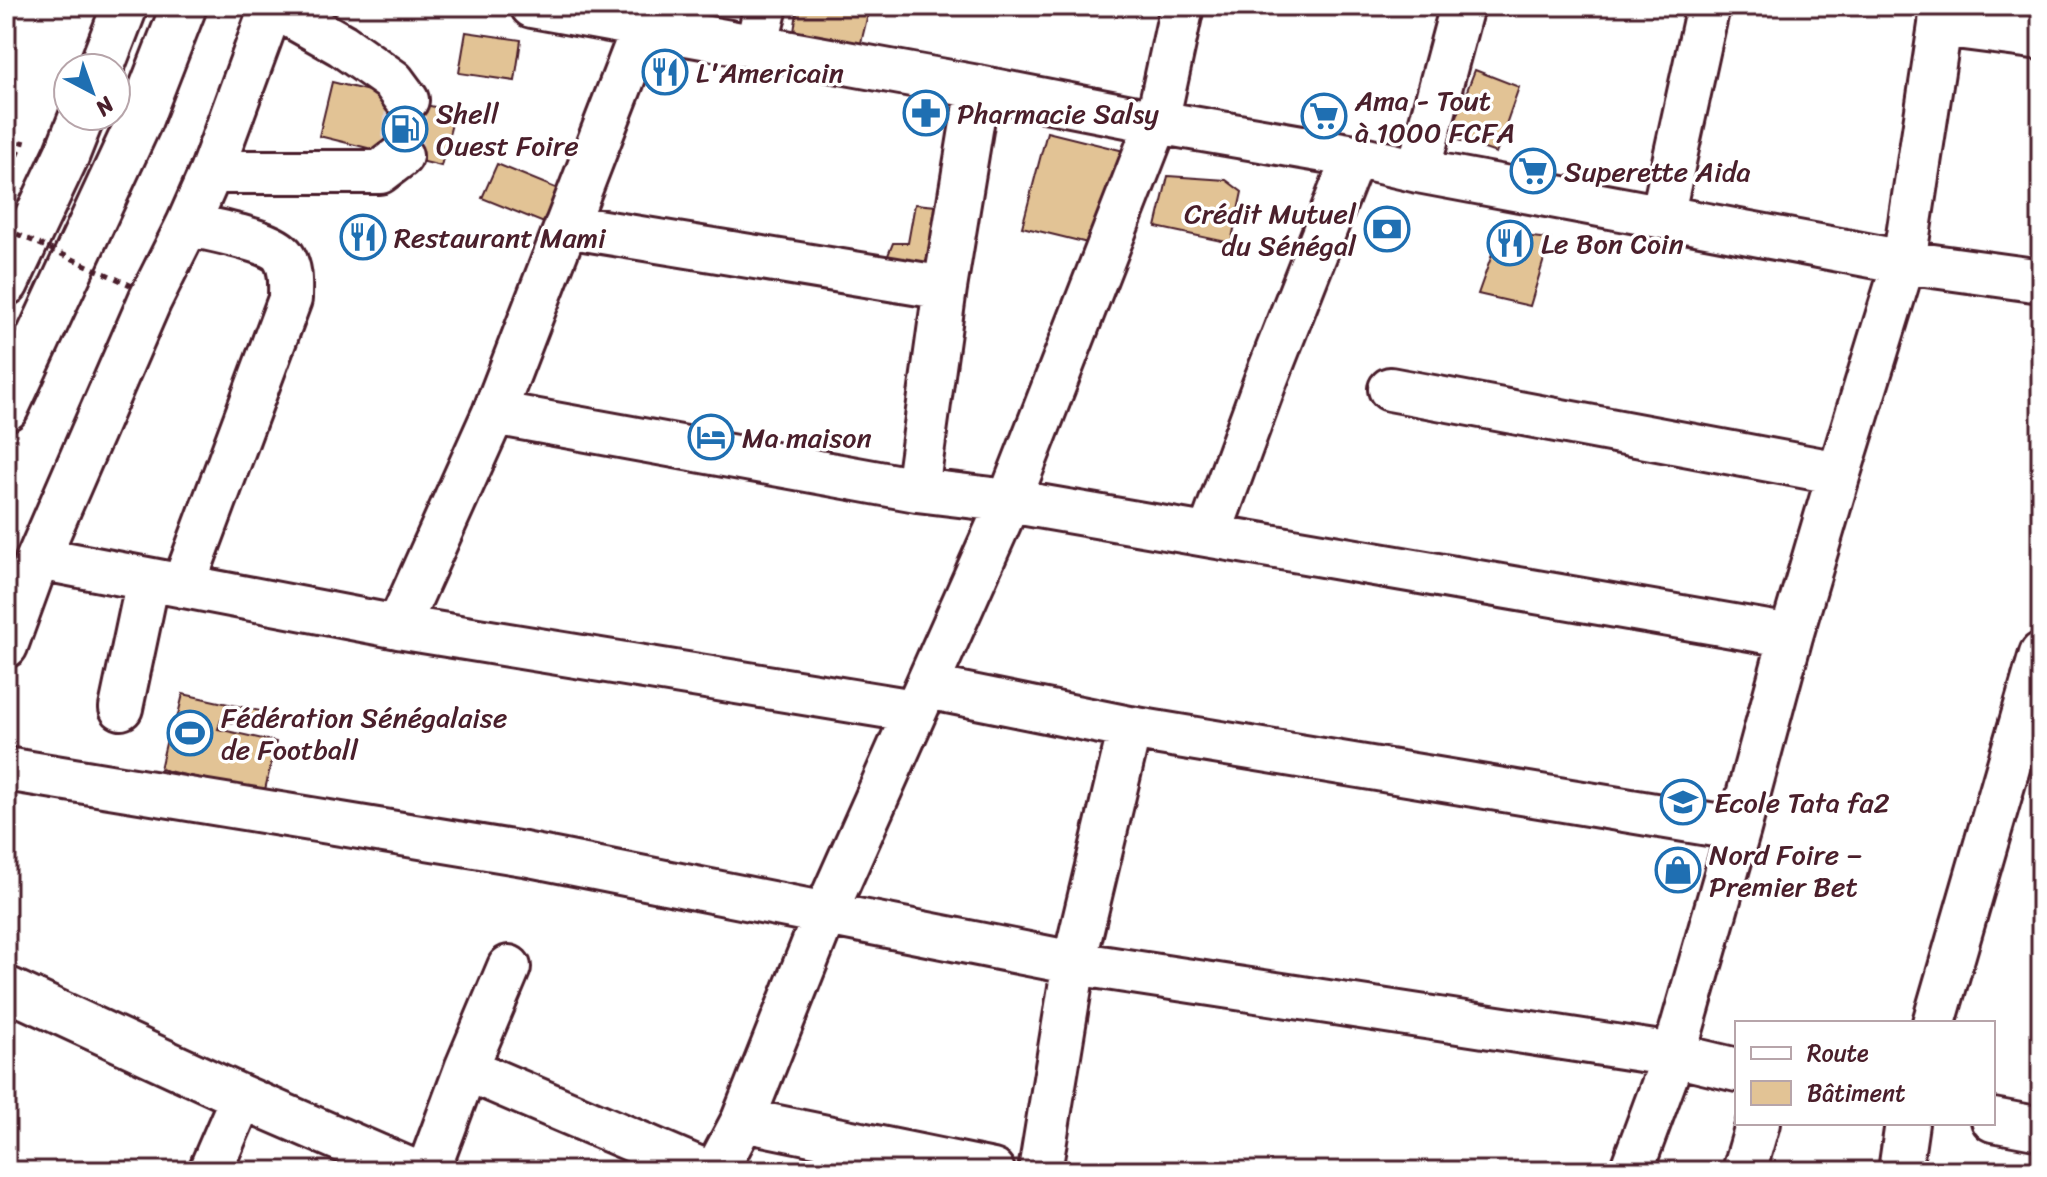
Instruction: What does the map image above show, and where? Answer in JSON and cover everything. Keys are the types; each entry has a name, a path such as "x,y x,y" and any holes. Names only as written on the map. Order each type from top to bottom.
{"highway":[{"path":"107,52 125,6"},
{"path":"6,408 140,119 184,6"},
{"path":"6,283 76,132"}],"street":[{"path":"6,646 38,558 150,300 211,172 273,6 342,45 393,81 407,100"},
{"path":"532,6 1354,156 1418,171 1904,262 2040,276"},
{"path":"756,48 766,6"},
{"path":"716,1171 743,1120 825,914 1009,501 1157,122 1182,6"},
{"path":"1418,171 1462,6"},
{"path":"1662,217 1708,6"},
{"path":"1631,1171 1674,1055 1791,636 1904,262 1940,16 2041,38"},
{"path":"398,627 494,413 644,25"},
{"path":"917,490 945,288 978,87"},
{"path":"211,172 380,172 401,156"},
{"path":"1209,535 1354,156"},
{"path":"121,708 166,583 290,299 289,269 282,254 266,244 188,224"},
{"path":"566,226 945,288"},
{"path":"1390,389 1839,473"},
{"path":"494,413 917,490 1009,501 1791,636"},
{"path":"38,558 398,627 1130,728 1739,829"},
{"path":"1935,1021 2041,654"},
{"path":"1040,1171 1074,963 1130,728"},
{"path":"6,769 524,854 1074,963 1674,1055 1735,1070"},
{"path":"428,1171 509,967"},
{"path":"6,988 242,1097 413,1171"},
{"path":"466,1069 705,1171"},
{"path":"210,1171 242,1097"},
{"path":"743,1120 993,1171"},
{"path":"1995,1120 2041,1129"},
{"path":"1744,1171 1757,1125"},
{"path":"1900,1171 1907,1125"}],"path":[{"path":"6,229 137,288"}],"building":[{"path":"798,6 870,6 859,51 792,44"},
{"path":"466,32 521,40 515,81 459,73"},
{"path":"1475,70 1519,87 1496,153 1449,137"},
{"path":"332,82 455,112 441,166 319,136"},
{"path":"1047,132 1124,151 1100,246 1022,227"},
{"path":"497,164 563,191 549,225 482,198"},
{"path":"1168,176 1226,180 1242,192 1231,243 1156,227"},
{"path":"915,204 947,207 932,280 882,270 893,243 908,243"},
{"path":"1523,236 1550,239 1530,306 1478,294 1498,238"},
{"path":"183,694 260,711 256,728 221,720 218,729 276,742 264,794 160,769 167,739 179,741 183,725 176,723"}],"tunnel":[{"path":"401,156 407,100"}],"place":[{"name":"L'Americain","path":"665,72"},
{"name":"Pharmacie Salsy","path":"926,113"},
{"name":"Ama - Tout à 1000 FCFA","path":"1324,116"},
{"name":"Shell Ouest Foire","path":"405,129"},
{"name":"Superette Aida","path":"1533,171"},
{"name":"Crédit Mutuel du Sénégal","path":"1387,229"},
{"name":"Restaurant Mami","path":"363,237"},
{"name":"Le Bon Coin","path":"1510,243"},
{"name":"Ma maison","path":"711,437"},
{"name":"Fédération Sénégalaise de Football","path":"190,733"},
{"name":"Ecole Tata fa2","path":"1683,802"},
{"name":"Nord Foire – Premier Bet","path":"1678,870"}]}
